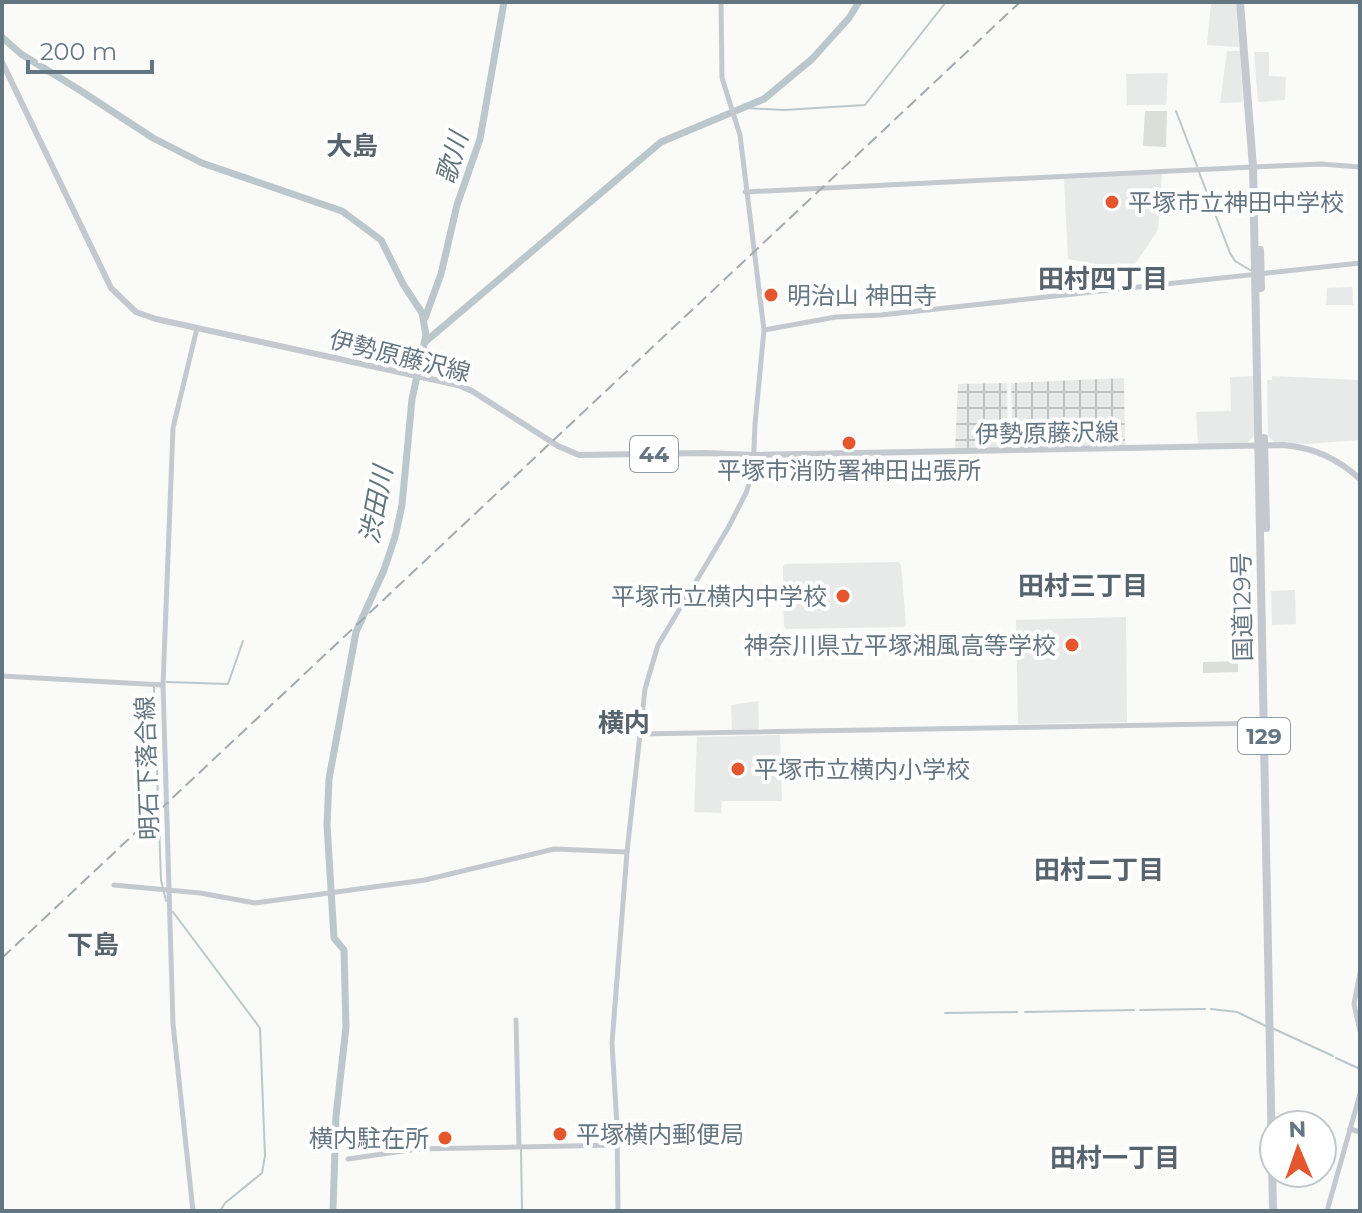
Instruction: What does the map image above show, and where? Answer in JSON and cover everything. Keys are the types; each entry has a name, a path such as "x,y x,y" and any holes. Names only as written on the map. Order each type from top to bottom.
{"highway":[{"name":"国道129号","path":"1243,2 1255,166 1258,274 1276,1211"},
{"name":"国道129号","path":"1272,1028 1276,1109"},
{"name":"国道129号","path":"1276,1211 1277,1189"}],"main road":[{"name":"伊勢原藤沢線","path":"2,62 111,288 136,312 472,391 558,446 579,455 1296,446 1316,451 1342,464 1360,479"}],"street":[{"path":"618,1211 612,1043 627,852 645,689 653,656 741,504 751,480 755,455 764,330 740,135 720,61 721,2"},
{"path":"745,192 1255,166 1321,164 1360,167"},
{"path":"764,330 836,317 881,315 1360,263"},
{"name":"明石下落合線","path":"193,1211 173,1024 165,890 163,685 173,428 197,327"},
{"path":"2,676 163,685"},
{"path":"640,734 1266,723"},
{"path":"114,885 255,903 425,880 554,849 627,852"},
{"path":"1360,973 1354,1004 1360,1031"},
{"path":"516,1020 519,1146"},
{"path":"1327,1211 1360,1094"},
{"path":"1350,1129 1360,1132"},
{"path":"348,1159 417,1149 617,1145"}],"shaded area":[{"path":"1211,2 1236,2 1239,47 1207,45"},
{"path":"1227,51 1240,51 1243,102 1220,103"},
{"path":"1254,52 1269,52 1269,76 1286,77 1285,100 1258,102"},
{"path":"1168,73 1166,105 1127,105 1126,74"},
{"path":"1145,111 1167,111 1166,147 1143,146"},
{"name":"平塚市立神田中学校","path":"1162,174 1158,230 1135,264 1107,266 1068,259 1064,178"},
{"path":"1352,287 1353,305 1326,305 1327,288"},
{"path":"1253,376 1254,436 1247,443 1198,445 1196,412 1231,411 1230,377"},
{"path":"1272,376 1360,380 1360,440 1307,444 1274,442 1268,436 1267,380 1272,380"},
{"path":"1124,378 1125,446 1013,449 1011,383"},
{"path":"1007,383 1008,449 955,450 958,384"},
{"name":"平塚市立横内中学校","path":"898,562 901,565 904,627 784,627 785,564"},
{"path":"1295,590 1296,624 1272,625 1271,591"},
{"name":"神奈川県立平塚湘風高等学校","path":"1126,617 1127,722 1018,724 1016,620"},
{"path":"1238,661 1238,672 1203,673 1203,662"},
{"path":"758,701 759,729 732,730 731,705"},
{"name":"平塚市立横内小学校","path":"780,735 782,801 722,801 721,813 694,812 697,737"}],"waterway":[{"name":"歌川","path":"425,318 441,274 457,205 480,139 504,2"},
{"path":"425,342 661,142 764,99 812,59 849,18 859,2"},
{"path":"745,108 784,110 865,105 946,2"},
{"name":"渋田川","path":"2,37 21,54 153,138 202,163 342,211 381,240 422,313 426,335 412,399 402,505 384,570 356,632 329,779 327,825 334,938 344,950 346,1027 336,1116 333,1211"},
{"path":"1176,111 1197,166"},
{"path":"1199,172 1230,253 1235,261 1250,270"},
{"path":"167,682 228,684 243,641"},
{"path":"154,687 161,880 166,901"},
{"path":"173,912 260,1028 265,1156 262,1173 225,1203 220,1211"},
{"path":"1140,1010 1205,1009"},
{"path":"1211,1009 1237,1012 1266,1026"},
{"path":"1025,1012 1134,1010"},
{"path":"945,1013 1017,1012"},
{"path":"1272,1028 1333,1056"},
{"path":"1336,1058 1360,1069"},
{"path":"521,1149 522,1211"}],"railway":[{"path":"2,958 1020,2"}],"place":[{"name":"平塚市立神田中学校","path":"1112,202"},
{"name":"明治山 神田寺","path":"771,295"},
{"name":"平塚市消防署神田出張所","path":"849,443"},
{"name":"平塚市立横内中学校","path":"843,596"},
{"name":"神奈川県立平塚湘風高等学校","path":"1072,645"},
{"name":"平塚市立横内小学校","path":"738,769"},
{"name":"平塚横内郵便局","path":"560,1134"},
{"name":"横内駐在所","path":"445,1138"}],"district":[{"name":"大島","path":"352,146"},
{"name":"田村四丁目","path":"1103,279"},
{"name":"田村三丁目","path":"1083,586"},
{"name":"横内","path":"624,723"},
{"name":"田村二丁目","path":"1099,870"},
{"name":"下島","path":"93,945"},
{"name":"田村一丁目","path":"1115,1158"}]}
